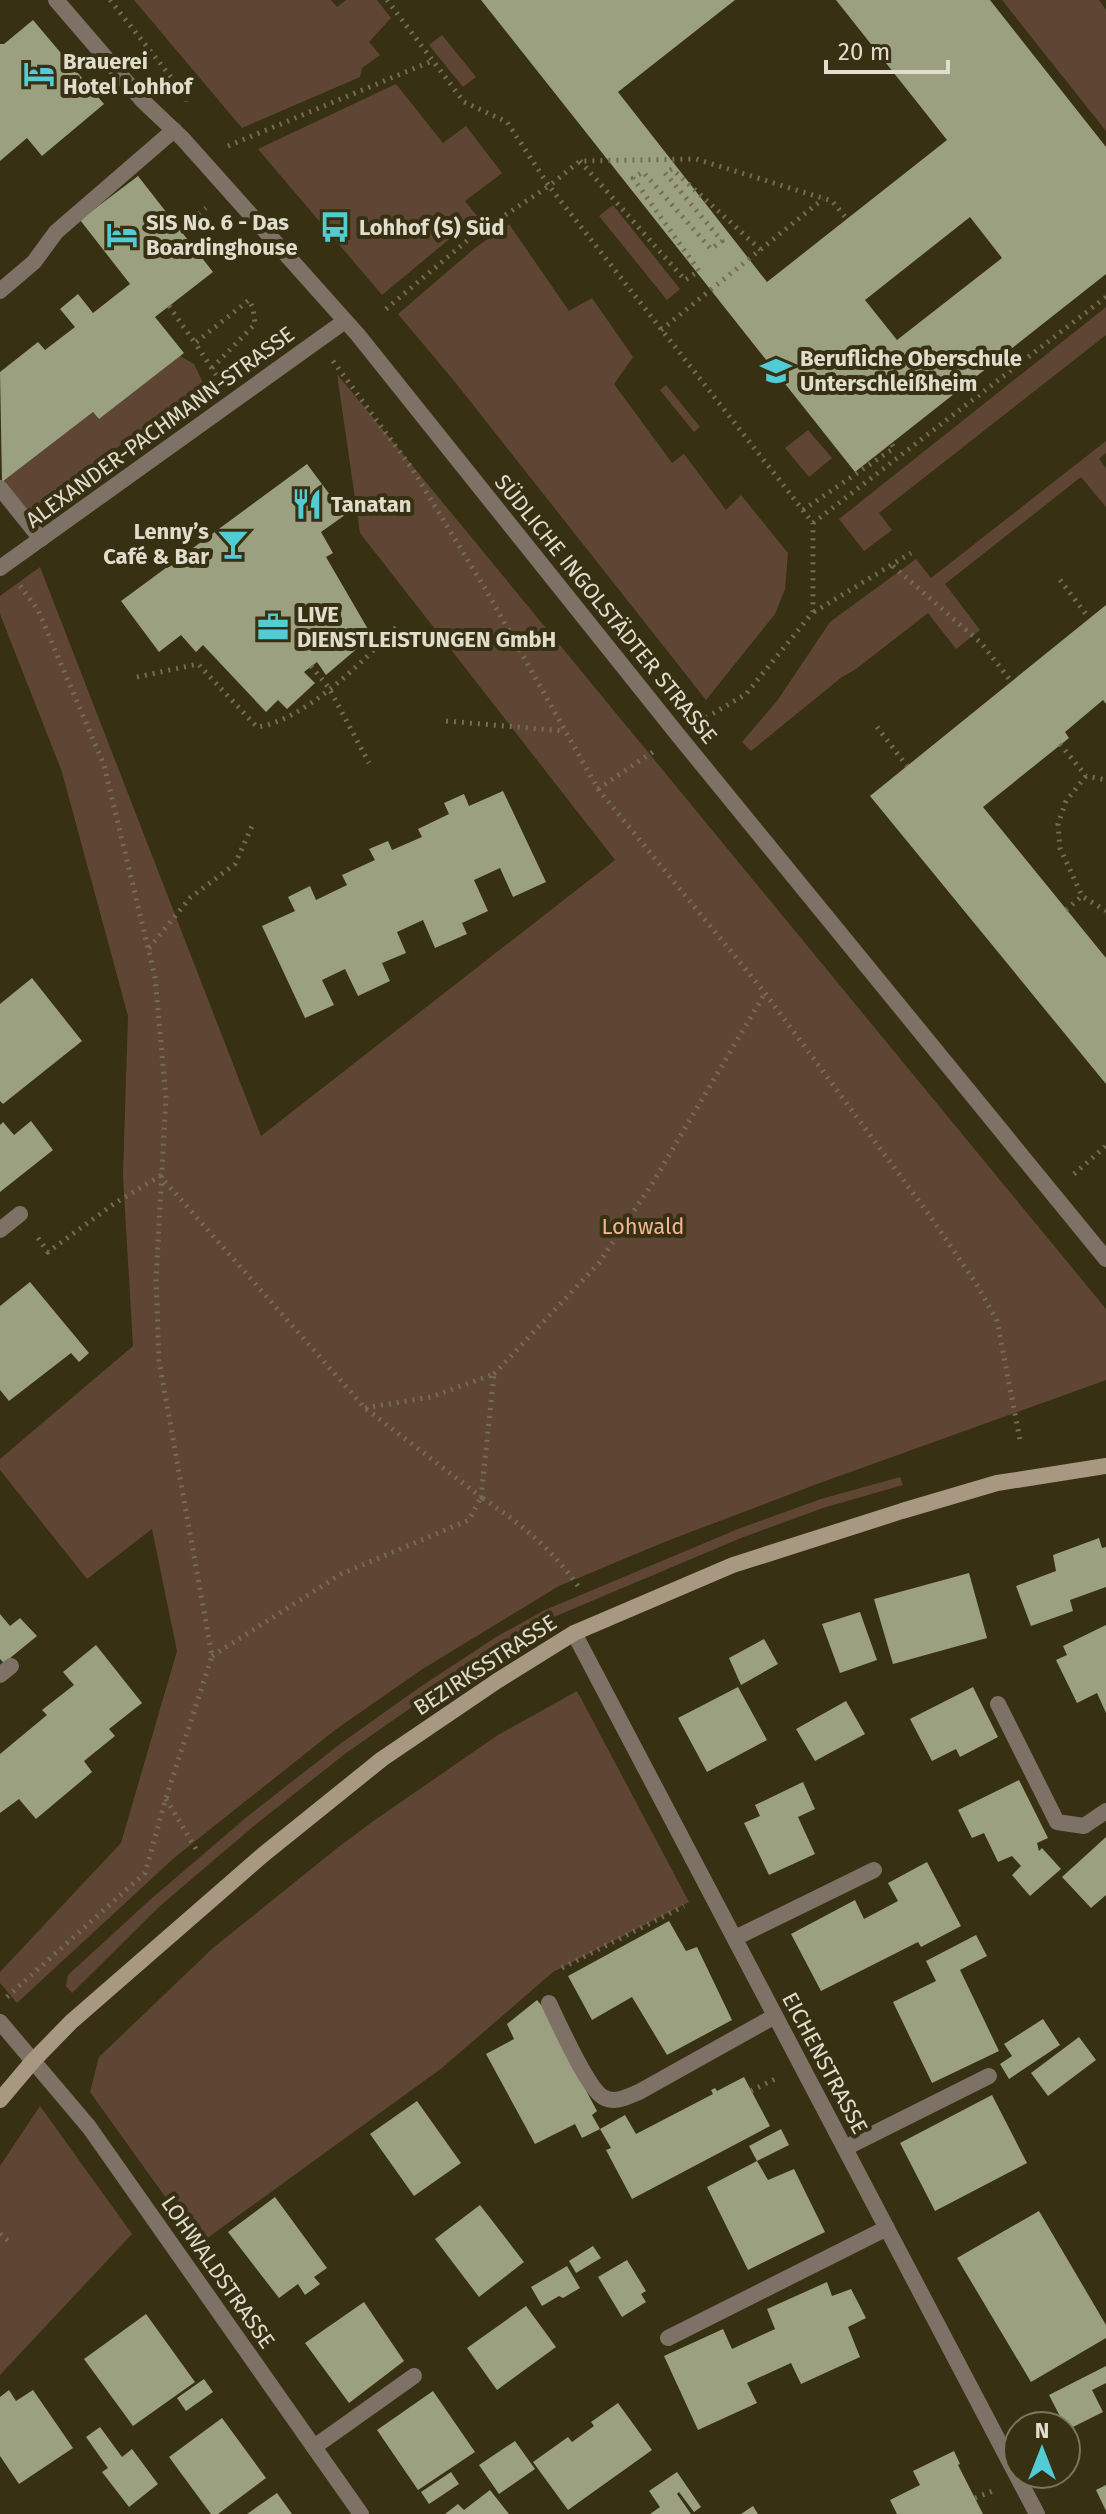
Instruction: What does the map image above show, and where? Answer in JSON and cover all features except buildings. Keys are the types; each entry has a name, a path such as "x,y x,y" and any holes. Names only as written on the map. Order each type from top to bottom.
{"street":[{"name":"SÜDLICHE INGOLSTÄDTER STRASSE","path":"56,0 143,101 174,130 345,321 408,396 678,735 1106,1259"},
{"path":"0,291 34,262 56,232 174,130"},
{"name":"ALEXANDER-PACHMANN-STRASSE","path":"2,566 345,321"},
{"path":"0,488 41,539"},
{"path":"0,1230 20,1214"},
{"name":"BEZIRKSSTRASSE","path":"0,2100 71,2022 264,1854 382,1759 574,1633 733,1565 875,1520 997,1483 1106,1466"},
{"name":"EICHENSTRASSE","path":"574,1633 1037,2514"},
{"path":"998,1704 1057,1822 1084,1826 1106,1811"},
{"path":"735,1938 874,1870"},
{"path":"549,2003 592,2085 602,2097 618,2101 775,2016"},
{"name":"LOHWALDSTRASSE","path":"0,2022 89,2127 361,2514"},
{"path":"845,2148 989,2076"},
{"path":"668,2338 887,2228"},
{"path":"314,2447 414,2376"}],"path":[{"path":"110,0 186,96"},
{"path":"387,0 464,102 507,122 549,186 813,523 813,612"},
{"path":"228,146 432,61"},
{"path":"386,309 469,239 549,186 580,161 696,159 832,201 847,219"},
{"path":"580,161 685,280 699,271 633,178 643,172 711,249 722,241 665,173 672,169 761,250"},
{"path":"661,330 823,199"},
{"path":"813,523 1106,297"},
{"path":"169,306 212,368 255,324 249,300 195,343"},
{"path":"318,341 411,467 486,590 598,789 765,993 930,1216 977,1285 997,1321 1021,1445"},
{"path":"803,510 894,448 891,443"},
{"path":"598,789 746,694 813,612 911,553"},
{"path":"0,2003 145,1873 212,1656 159,1361 156,1279 166,1098 155,977 104,765 38,610 2,566"},
{"path":"893,566 981,643 1011,681"},
{"path":"1060,580 1089,618"},
{"path":"137,677 198,664 257,727 271,725 307,706 352,671 397,626"},
{"path":"311,666 329,688 369,763"},
{"path":"446,721 565,732"},
{"path":"877,727 907,766"},
{"path":"1060,744 1086,776 1106,780"},
{"path":"1086,776 1066,801 1058,824 1060,848 1082,896 1106,911"},
{"path":"148,949 190,898 235,864 252,826"},
{"path":"1066,910 1082,896"},
{"path":"365,1408 431,1397 494,1374 599,1263 652,1184 765,993"},
{"path":"1052,1193 1106,1146"},
{"path":"20,1214 48,1252 115,1203 160,1176"},
{"path":"160,1176 365,1408 481,1497 526,1527 561,1561 578,1586"},
{"path":"212,1656 341,1574 469,1520 481,1497 494,1374"},
{"path":"166,1798 196,1849"},
{"path":"562,1968 710,1893"},
{"path":"751,2091 781,2076"},
{"path":"0,2234 12,2244"},
{"path":"975,2498 997,2489"}],"green space":[{"path":"134,0 331,0 337,7 346,0 377,0 391,18 369,42 380,55 362,68 360,77 242,128"},
{"path":"1002,0 1099,0 1106,10 1106,131"},
{"path":"442,35 476,77 463,87 429,45"},
{"path":"396,84 443,143 466,126 502,173 465,201 477,216 382,295 258,149"},
{"path":"613,205 680,289 667,300 599,216"},
{"path":"509,224 569,311 592,298 633,357 614,384 672,463 684,454 726,510 741,495 788,553 785,589 775,614 706,700 398,314 475,248"},
{"path":"1106,307 1106,335 879,513 892,530 864,551 839,519"},
{"path":"180,356 194,364 204,385 25,514 2,482 93,412 99,419"},
{"name":"Lohwald","path":"337,374 1106,1309 1106,1380 817,1484 559,1586 421,1670 335,1730 174,1858 17,2003 0,1983 0,1972 121,1843 177,1651 152,1529 87,1579 0,1470 0,1459 133,1346 123,1176 128,1016 62,772 0,614 0,596 40,567 261,1136 615,860 360,533"},
{"path":"666,385 700,427 694,432 660,390"},
{"path":"808,430 832,458 809,477 785,448"},
{"path":"1106,441 1106,453 1099,459 1106,468 1106,507 1081,477 945,584 980,630 956,649 928,613 842,677 751,751 742,742 777,701 830,622 916,559 931,578"},
{"path":"900,1477 903,1485 823,1508 741,1538 549,1619 346,1753 160,1906 72,1993 66,1986 68,1975 248,1816 340,1744 496,1637 545,1610 738,1529 821,1499"},
{"path":"577,1691 689,1902 553,1972 442,2068 199,2244 90,2092 99,2057 213,1948 336,1849 498,1735"},
{"path":"40,2106 132,2234 0,2375 0,2166"}],"place":[{"name":"Brauerei Hotel Lohhof","path":"39,74"},
{"name":"Lohhof (S) Süd","path":"335,227"},
{"name":"SIS No. 6 - Das Boardinghouse","path":"122,235"},
{"name":"Berufliche Oberschule Unterschleißheim","path":"776,371"},
{"name":"Tanatan","path":"307,504"},
{"name":"Lenny’s Café & Bar","path":"233,544"},
{"name":"LIVE DIENSTLEISTUNGEN GmbH","path":"273,627"}]}
